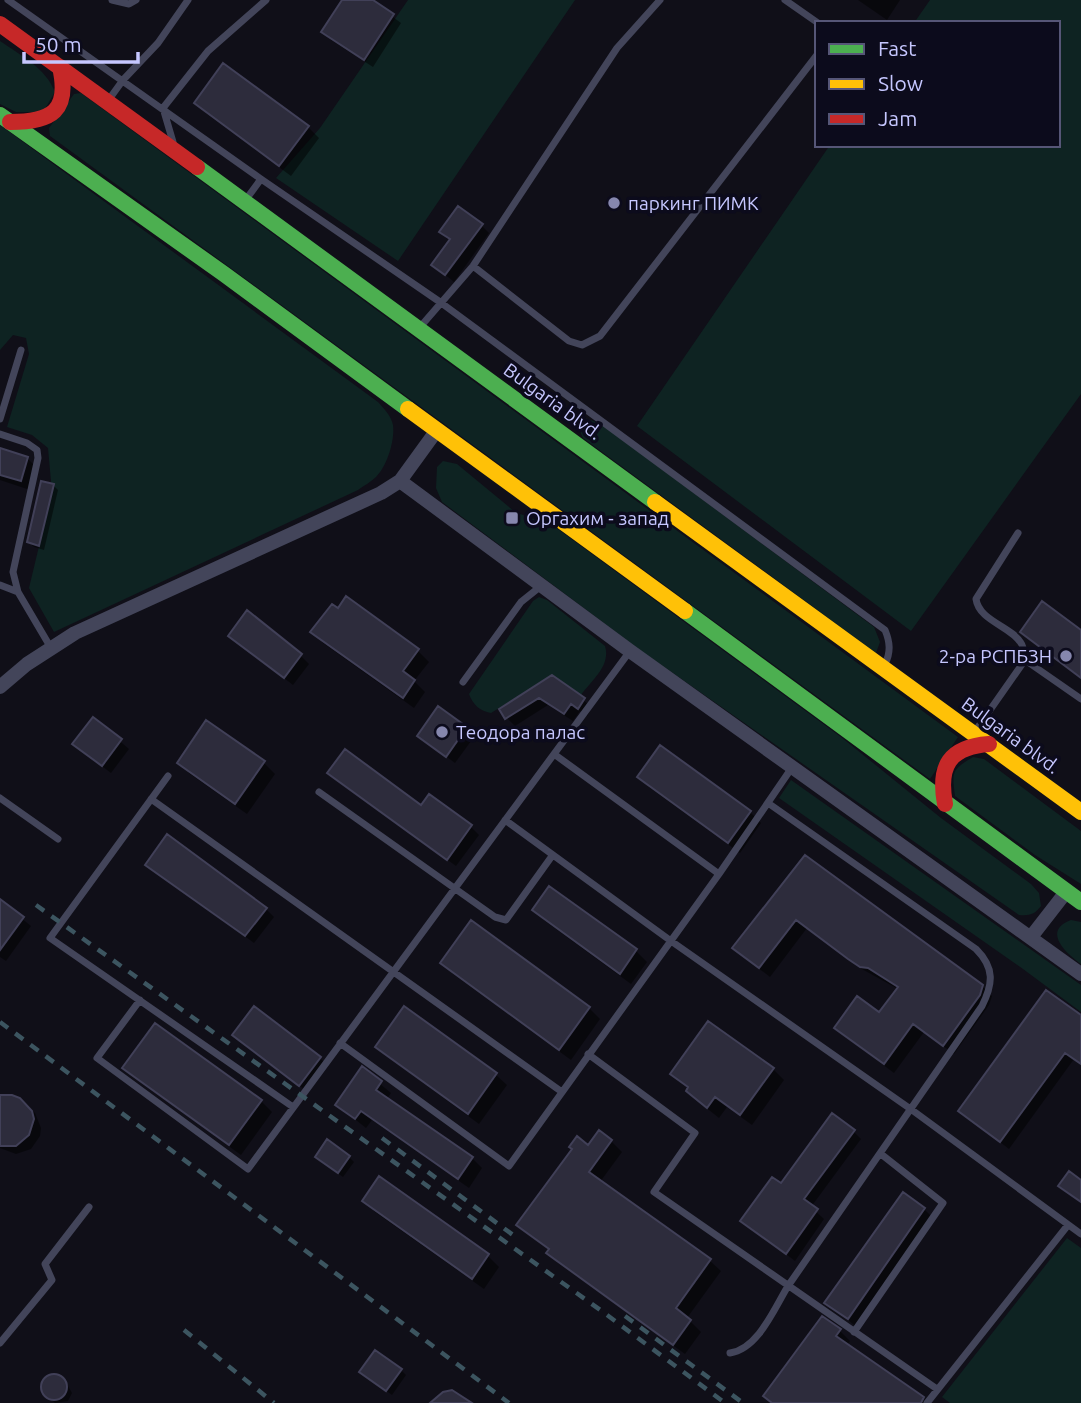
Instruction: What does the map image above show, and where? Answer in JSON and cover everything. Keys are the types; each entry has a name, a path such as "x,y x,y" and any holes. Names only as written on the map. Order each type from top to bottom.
{"highway":[{"name":"Bulgaria blvd.","path":"0,24 1081,812"},
{"path":"5,119 40,122 52,115 61,105 65,92 60,67"},
{"path":"5,119 224,274 1081,902"},
{"path":"945,804 941,786 942,774 948,762 968,746 989,744"}],"street":[{"path":"0,687 27,664 75,633 381,493 400,481 437,430"},
{"path":"400,481 630,651 1081,974"},
{"path":"1031,937 1066,892"}],"lane":[{"path":"8,0 440,302 885,630 890,642 889,657 883,669"},
{"path":"112,0 129,4 136,0"},
{"path":"163,108 208,51 266,0"},
{"path":"419,329 473,266 617,48 660,0"},
{"path":"785,0 815,21"},
{"path":"108,102 123,80 158,43 184,1"},
{"path":"42,55 57,34"},
{"path":"473,266 569,341 582,345 600,336 815,58"},
{"path":"163,108 175,150"},
{"path":"245,201 261,179"},
{"path":"0,419 21,350"},
{"path":"0,434 27,443 37,450 38,458 13,572 18,592 51,648"},
{"path":"1018,533 976,599 977,607 1021,642 1025,660 1081,699"},
{"path":"0,585 18,592"},
{"path":"463,682 521,602 542,586"},
{"path":"140,1000 97,1058 248,1169 630,651"},
{"path":"973,733 1025,660"},
{"path":"554,754 719,874"},
{"path":"340,1043 509,1166 719,874 793,766"},
{"path":"168,776 50,938 293,1107"},
{"path":"319,792 495,917 506,920 552,856"},
{"path":"0,798 58,839"},
{"path":"151,799 562,1092"},
{"path":"730,1353 740,1352 750,1343 912,1110 982,1006 991,986 989,967 976,949 768,803"},
{"path":"505,820 1081,1234"},
{"path":"588,1054 695,1133 654,1192 937,1389"},
{"path":"854,1332 943,1203 881,1154"},
{"path":"0,1343 52,1280 45,1264 89,1207"},
{"path":"932,1401 937,1389 1068,1225"}],"green space":[{"path":"408,0 575,0 398,261 276,178 320,128"},
{"path":"930,0 1081,0 1081,394 911,631 637,426 829,147 1060,147 1060,21 915,21"},
{"path":"0,41 32,63 51,83 55,92 43,112 16,112 0,104"},
{"path":"81,93 958,737 930,779 50,136 49,128 74,94"},
{"path":"0,125 378,402 391,418 393,431 387,460 376,477 358,490 54,632 29,588 52,492 48,448 32,435 7,427 29,354 26,338 13,335 0,350"},
{"path":"580,416 601,424 874,627 880,642 876,653 583,438 575,420"},
{"path":"443,461 457,464 515,512 555,527 841,737 941,818 1031,884 1039,893 1041,906 1032,914 1019,915 640,650 442,502 436,488 437,467"},
{"path":"539,597 547,600 605,646 603,666 581,695 552,675 491,713 483,711 469,694 533,601"},
{"path":"973,757 984,759 1081,831 1081,884 1035,855 955,796 955,772 960,765"},
{"path":"791,780 1081,985 1081,1012 779,798"},
{"path":"1071,920 1081,922 1081,964 1064,949 1057,936 1062,925"},
{"path":"1067,1238 1081,1248 1081,1403 950,1403 942,1397"}],"building":[{"path":"342,0 373,0 394,14 364,60 321,32"},
{"path":"223,63 309,126 279,166 194,103"},
{"path":"458,206 483,224 445,275 431,265 450,239 439,232"},
{"path":"0,448 28,457 21,481 0,475"},
{"path":"41,481 54,484 39,546 27,542"},
{"path":"346,596 419,649 403,671 415,680 403,698 310,632 332,604 338,608"},
{"name":"2-ра РСПБЗН","path":"1042,601 1081,630 1081,678 1020,632"},
{"path":"247,610 302,654 284,678 228,636"},
{"path":"552,675 585,698 578,709 571,704 564,714 539,698 505,719 499,709"},
{"name":"Теодора палас","path":"438,706 467,727 446,757 417,736"},
{"path":"93,717 122,739 102,766 72,744"},
{"path":"206,720 265,761 235,804 177,763"},
{"path":"660,745 751,811 728,843 637,777"},
{"path":"345,749 421,805 429,794 472,825 447,860 327,773"},
{"path":"167,834 267,908 245,936 145,865"},
{"path":"805,855 983,985 980,995 943,1046 913,1024 884,1064 834,1028 857,996 879,1012 898,987 868,968 860,967 796,920 759,968 732,948"},
{"path":"549,886 637,949 620,974 532,910"},
{"path":"0,899 24,917 0,950"},
{"path":"471,920 590,1007 559,1050 440,963"},
{"path":"1046,990 1081,1015 1081,1064 1065,1053 1000,1142 958,1111"},
{"path":"254,1006 321,1057 299,1086 232,1035"},
{"path":"404,1006 497,1073 468,1114 375,1047"},
{"path":"708,1021 774,1068 740,1115 715,1097 707,1108 686,1091 688,1087 670,1074"},
{"path":"155,1023 262,1100 229,1145 122,1068"},
{"path":"362,1066 382,1081 376,1090 473,1157 458,1179 361,1111 355,1119 335,1105"},
{"path":"0,1095 20,1098 32,1111 34,1119 29,1135 16,1146 0,1146"},
{"path":"832,1113 855,1130 804,1199 818,1209 786,1254 740,1221 772,1177 781,1183"},
{"path":"599,1130 612,1140 589,1172 711,1259 676,1308 691,1320 673,1345 546,1253 549,1249 516,1225 572,1149 569,1147 577,1136 588,1145"},
{"path":"327,1139 350,1156 338,1173 315,1157"},
{"path":"1069,1171 1081,1180 1081,1202 1058,1186"},
{"path":"379,1176 489,1254 472,1279 362,1201"},
{"path":"903,1192 925,1208 848,1319 824,1303"},
{"path":"822,1316 841,1329 836,1336 924,1397 921,1403 772,1403 763,1396"},
{"path":"375,1350 402,1369 386,1391 359,1372"},
{"path":"54,1374 63,1378 67,1387 63,1396 54,1400 45,1396 41,1387 45,1378"},
{"path":"452,1390 472,1403 430,1403 443,1392"}],"railway":[{"path":"36,905 603,1312 725,1403"},
{"path":"0,1022 509,1403"},
{"path":"382,1138 517,1238"},
{"path":"625,1316 743,1403"},
{"path":"184,1330 274,1403"}],"traffic: fast":[{"path":"0,115 408,409"},
{"path":"197,167 655,502"},
{"path":"685,611 1081,902"}],"traffic: slow":[{"path":"408,409 685,611"},
{"path":"655,502 1081,812"}],"traffic: jam":[{"path":"0,24 197,167"},
{"path":"10,122 37,120 54,111 60,104 62,94 60,67"},
{"path":"945,804 943,779 949,761 964,749 989,744"}],"place":[{"name":"паркинг ПИМК","path":"614,203"},
{"name":"Оргахим - запад","path":"512,518"},
{"name":"2-ра РСПБЗН","path":"1066,656"},
{"name":"Теодора палас","path":"442,732"}]}
